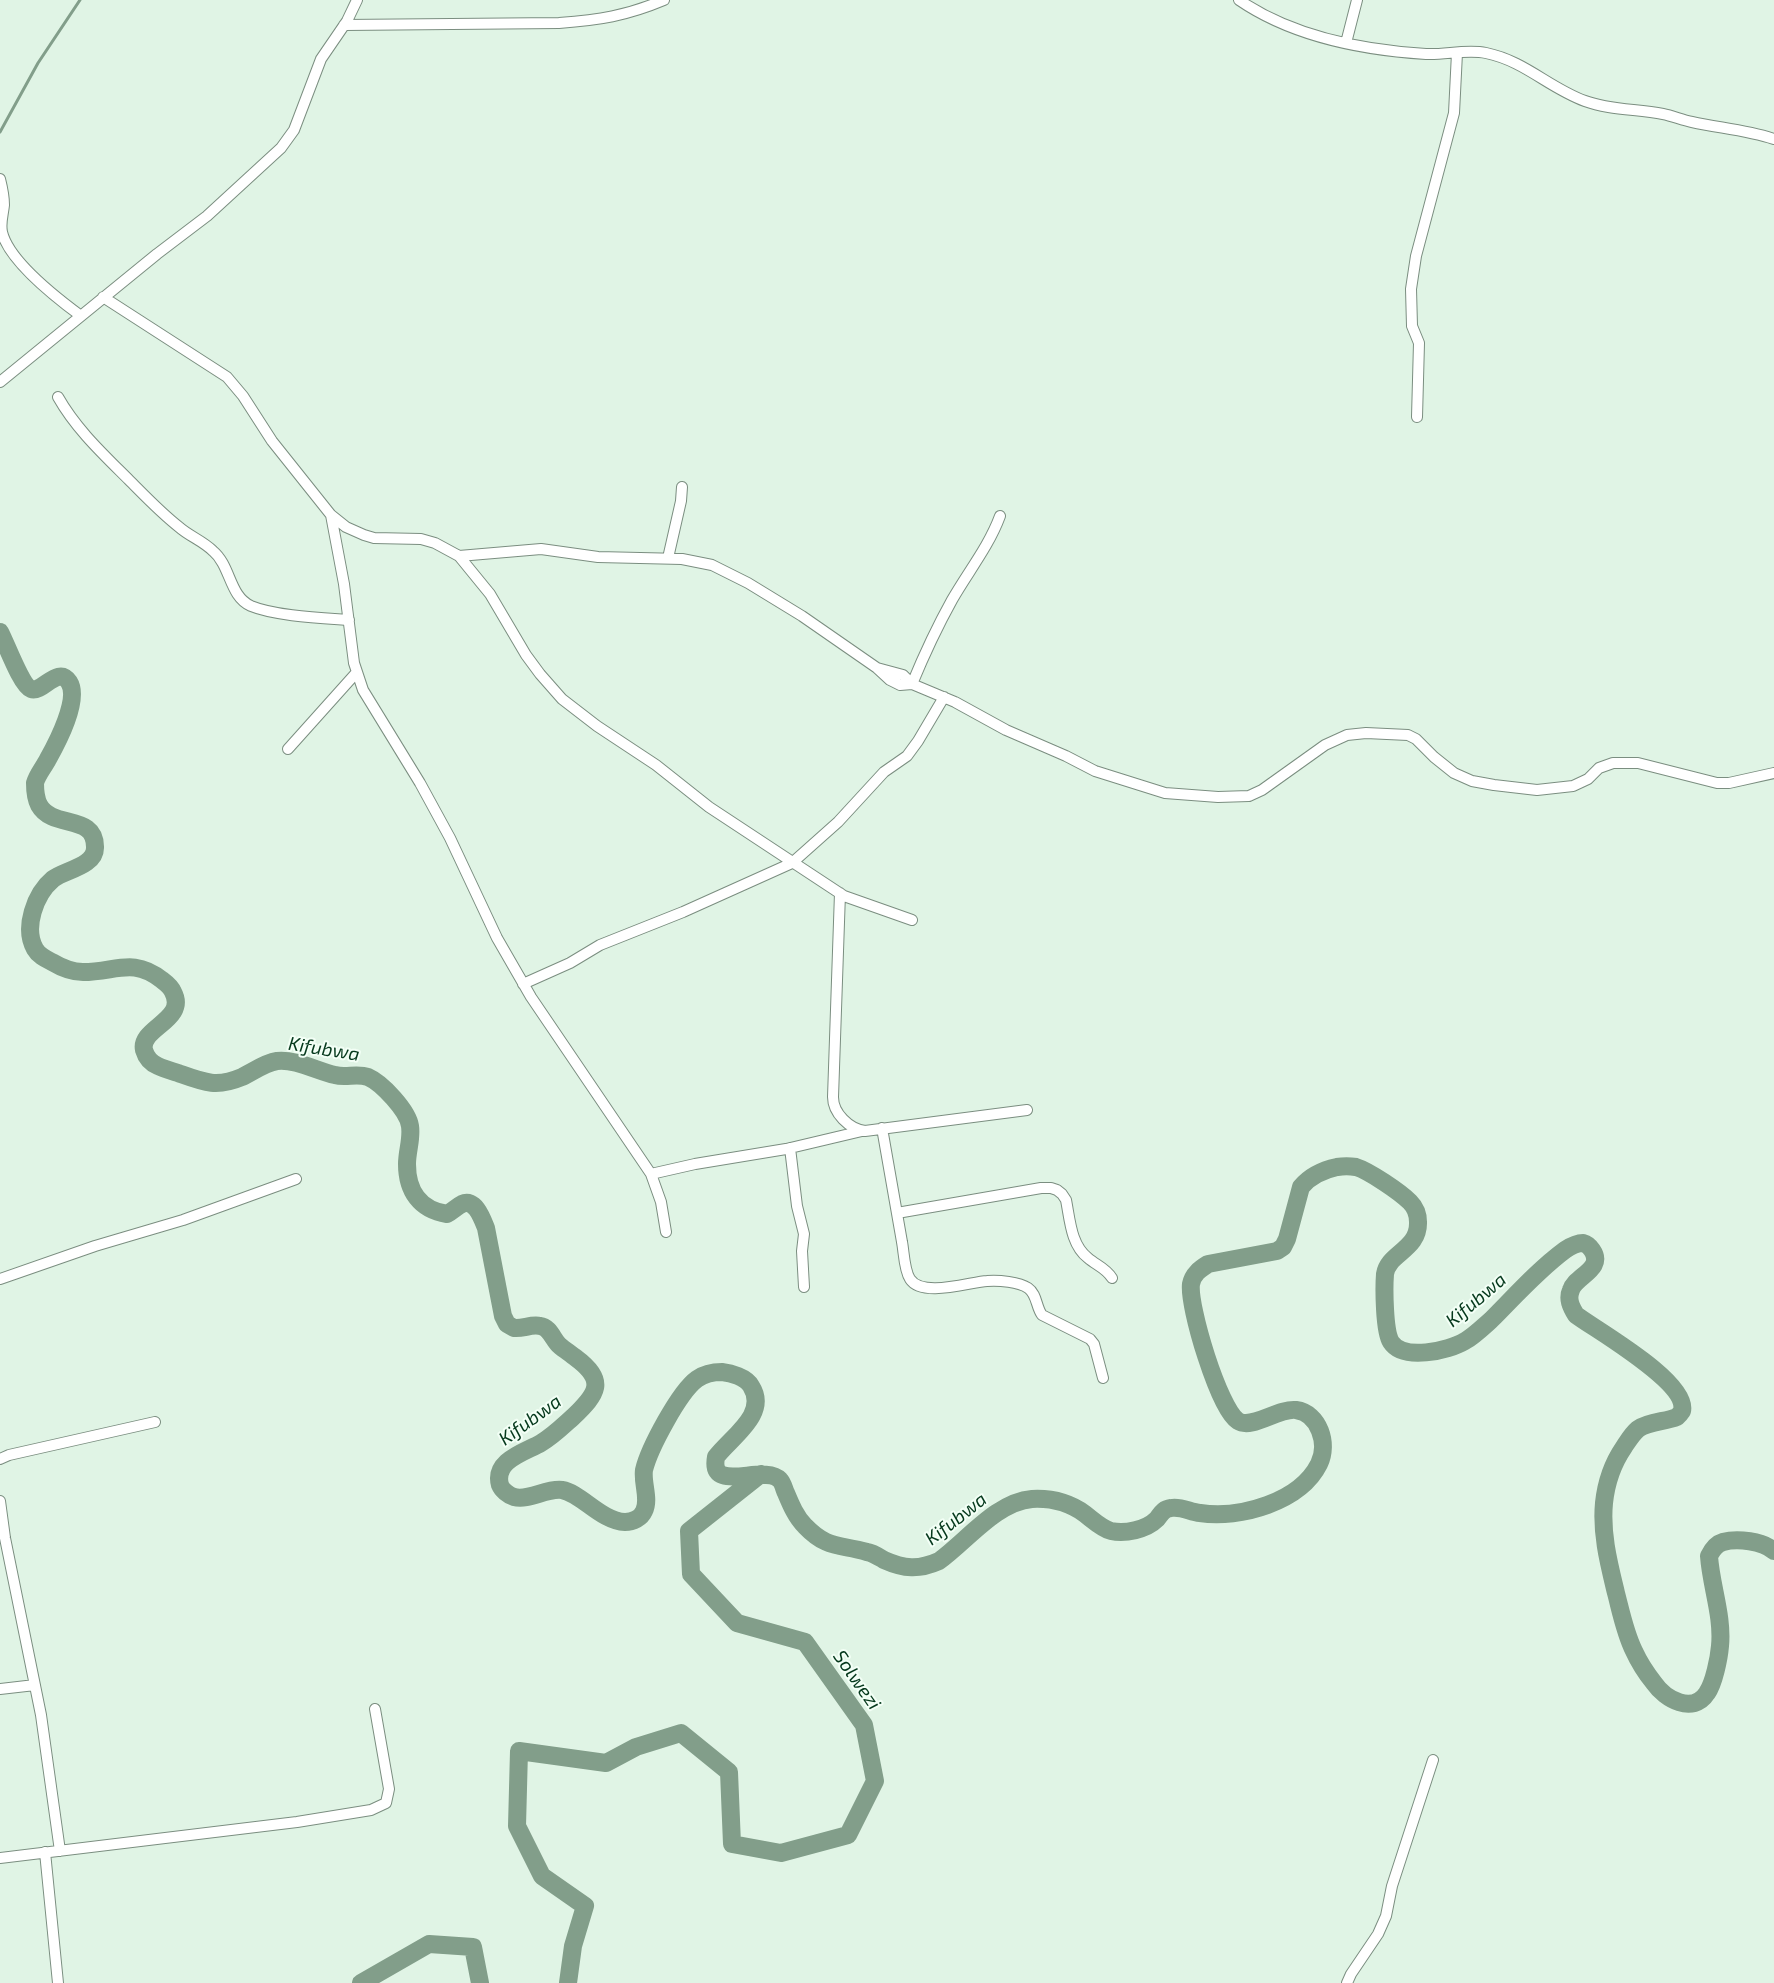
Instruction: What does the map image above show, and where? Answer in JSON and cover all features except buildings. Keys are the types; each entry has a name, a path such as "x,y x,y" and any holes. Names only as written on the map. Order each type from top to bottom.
{"street":[{"path":"0,382 103,297 207,216 281,148 294,130 321,58 344,25 357,0"},
{"path":"344,25 590,21 639,11 664,0"},
{"path":"1239,0 1275,22 1300,31 1346,43 1370,48 1427,54 1485,52 1512,60 1555,87 1584,101 1603,106 1665,114 1692,122 1761,134 1774,139"},
{"path":"1346,43 1357,0"},
{"path":"1417,417 1418,343 1412,326 1411,289 1416,256 1454,113 1457,53"},
{"path":"0,179 4,206 1,225 11,250 54,296 81,316"},
{"path":"103,297 227,377 243,396 272,441 331,515 346,526 374,538 421,539 446,548 458,556 490,594 526,655 540,674 562,699 596,726 656,765 709,808 840,894 912,920"},
{"path":"58,397 75,423 99,450 163,514 215,552 240,598 250,605 264,610 349,620"},
{"path":"668,558 682,501 682,487"},
{"path":"331,515 357,672 368,701 420,783 450,838 497,938 523,984 651,1174 661,1202 666,1232"},
{"path":"912,684 952,600 988,541 1000,516"},
{"path":"458,556 540,549 598,557 668,558 703,562 724,569 778,601 877,668 903,675 912,684 944,697 1006,730 1095,771 1170,794 1218,797 1249,796 1262,790 1325,745 1347,735 1366,733 1408,735 1416,739 1454,773 1472,781 1538,790 1573,786 1588,779 1599,768 1614,764 1638,763 1717,783 1730,783 1774,773"},
{"path":"288,749 357,672"},
{"path":"523,984 570,963 600,945 682,912 792,863 838,822 884,772 906,756 918,741 944,697"},
{"path":"840,894 833,1103 841,1117 852,1127 865,1131"},
{"path":"651,1174 695,1164 790,1148 882,1128 1027,1110"},
{"path":"882,1128 909,1277 912,1281 921,1286 946,1288 998,1280 1027,1287 1034,1294 1042,1315 1090,1339 1094,1344 1103,1378"},
{"path":"790,1148 797,1206 804,1234 802,1250 804,1287"},
{"path":"0,1279 95,1246 183,1220 296,1179"},
{"path":"897,1213 992,1195 1050,1188 1062,1194 1066,1200 1077,1247 1088,1259 1110,1273 1112,1278"},
{"path":"0,1459 9,1455 156,1422"},
{"path":"0,1500 3,1539 41,1715 60,1851"},
{"path":"0,1689 34,1685"},
{"path":"0,1858 297,1822 371,1810 386,1802 390,1789 376,1709"},
{"path":"1347,1983 1378,1934 1386,1916 1392,1886 1433,1760"},
{"path":"45,1852 58,1983"}],"waterway":[{"path":"0,132 38,63 80,0"},
{"name":"Kifubwa","path":"0,632 18,672 31,689 36,689 60,676 69,682 72,690 70,710 57,743 36,780 36,794 39,805 45,813 89,830 93,837 95,848 94,854 90,859 53,879 41,893 33,912 30,931 35,949 45,958 71,970 83,972 133,967 152,973 167,984 172,990 176,1002 174,1010 144,1042 144,1050 147,1057 155,1065 202,1081 217,1083 242,1077 277,1061 299,1063 339,1076 356,1075 374,1080 400,1105 408,1120 410,1126 407,1159 409,1183 417,1198 422,1204 438,1212 447,1214 460,1205 467,1203 474,1206 480,1214 486,1228 503,1316 507,1324 514,1328 543,1327 549,1331 560,1346 586,1366 592,1374 595,1388 593,1394 581,1409 550,1437 512,1458 501,1469 499,1476 500,1485 510,1495 520,1498 562,1490 576,1496 608,1517 625,1522 636,1519 641,1516 646,1506 644,1470 647,1461 674,1408 697,1379 715,1372 722,1372 738,1376 749,1383 755,1396 755,1406 746,1425 716,1457 716,1468 721,1474 729,1476 772,1476 780,1480 799,1519 820,1539 834,1545 871,1553 884,1560 905,1567 925,1566 939,1561 994,1515 1006,1507 1032,1499 1046,1499 1067,1504 1104,1528 1117,1532 1135,1530 1147,1526 1164,1511 1171,1508 1216,1514 1233,1513 1267,1505 1284,1498 1298,1489 1310,1477 1322,1456 1323,1448 1320,1431 1311,1417 1304,1412 1296,1410 1281,1412 1250,1423 1238,1421 1230,1413 1222,1398 1206,1356 1194,1313 1191,1284 1195,1275 1208,1264 1277,1251 1283,1247 1287,1239 1301,1187 1308,1180 1322,1172 1337,1167 1349,1166 1362,1169 1392,1188 1410,1202 1417,1213 1417,1231 1414,1239 1387,1267 1385,1274 1387,1329 1391,1342 1397,1348 1405,1351 1415,1353 1437,1351 1465,1341 1491,1320 1536,1275 1565,1250 1583,1243 1592,1250 1595,1262 1574,1285 1570,1293 1570,1303 1574,1312 1657,1372 1671,1386 1680,1399 1682,1411 1678,1417 1642,1426 1629,1440 1620,1453 1608,1481 1603,1515 1608,1560 1628,1637 1643,1667 1654,1683 1665,1694 1679,1702 1694,1703 1701,1700 1707,1693 1714,1677 1719,1657 1720,1624 1709,1556 1713,1549 1723,1542 1742,1540 1763,1545 1774,1551"},
{"name":"Solwezi","path":"568,1983 573,1946 585,1906 542,1876 517,1826 519,1751 606,1763 636,1747 681,1733 729,1772 732,1844 781,1853 848,1835 875,1781 864,1725 805,1642 737,1623 691,1574 689,1531 761,1474"},
{"name":"Solwezi","path":"361,1983 429,1944 473,1947 480,1983"}]}
